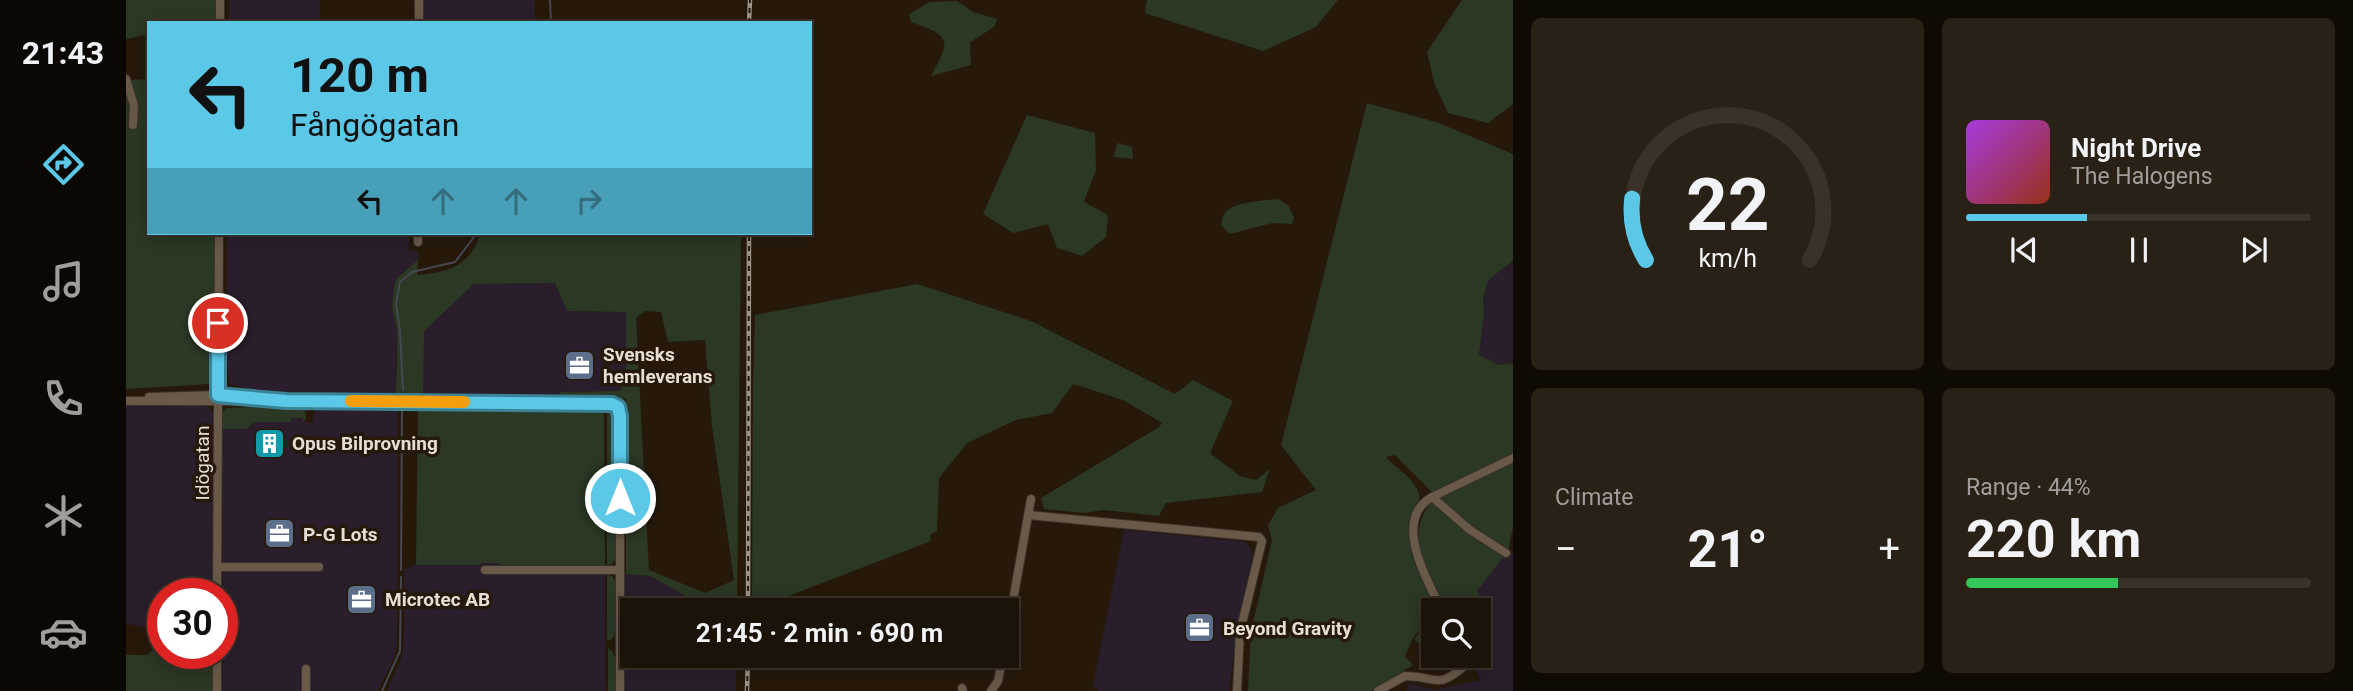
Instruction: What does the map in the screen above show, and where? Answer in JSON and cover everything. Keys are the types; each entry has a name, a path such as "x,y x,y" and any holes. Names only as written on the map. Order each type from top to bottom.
{"street":[{"path":"220,0 220,21"},
{"path":"419,0 419,21"},
{"path":"126,79 134,105 133,125"},
{"name":"Idögatan","path":"217,578 219,235"},
{"path":"126,400 606,402 618,407 620,691"},
{"path":"1436,598 1415,549 1413,536 1419,510 1424,502 1432,497 1513,458"},
{"path":"1432,497 1470,530 1506,553"},
{"path":"1013,598 1031,499"},
{"path":"1028,515 1259,537 1261,544 1240,632 1237,691"},
{"path":"217,567 319,567"},
{"path":"485,570 620,570"},
{"path":"991,691 998,681 1001,668"},
{"path":"1378,691 1405,676 1433,682 1447,681 1462,668"},
{"path":"217,669 217,691"},
{"path":"306,669 306,691"}],"shaded area":[{"path":"229,0 320,0 320,21 229,21"},
{"path":"424,0 535,0 535,21 424,21"},
{"path":"227,235 409,235 409,251 418,251 418,260 397,278 392,306 397,331 395,398 384,393 287,393 248,389 230,384 226,360"},
{"path":"1513,261 1513,362 1499,365 1479,355 1483,299 1488,280"},
{"path":"555,283 567,311 626,312 626,380 620,391 560,392 567,398 423,398 423,331 474,284"},
{"path":"126,405 205,405 214,414 213,578 147,578 147,629 126,623"},
{"path":"319,405 397,405 397,643 394,658 378,691 222,691 222,669 238,669 238,578 222,578 223,429 246,429 255,422 290,422 291,418 304,418 304,422 313,422 314,412"},
{"path":"1124,530 1246,542 1253,553 1235,641 1229,691 1098,691 1093,685"},
{"path":"1508,551 1513,553 1513,691 1407,691 1409,683 1435,690 1480,680 1475,668 1491,668 1491,598 1481,598 1477,591"},
{"path":"497,563 506,567 605,566 605,691 387,691 401,659 404,643 404,569 416,565"},
{"path":"625,574 650,576 689,598 625,598"},
{"path":"625,668 736,668 736,691 625,691"}],"green space":[{"path":"126,0 216,0 216,21 147,21 147,34 126,39"},
{"path":"1147,0 1338,0 1316,27 1263,51 1145,13"},
{"path":"1462,0 1513,0 1513,104 1488,123 1448,113 1435,85 1427,52"},
{"path":"957,1 973,12 997,19 994,27 970,42 971,65 931,76 942,54 944,40 934,31 911,22 909,14 930,2"},
{"path":"126,77 132,80 147,79 147,235 215,235 215,358 211,384 126,389"},
{"path":"1367,103 1439,123 1513,154 1513,261 1488,280 1483,299 1479,355 1499,365 1513,363 1513,456 1434,494 1395,455 1386,457 1410,479 1419,494 1419,503 1410,531 1411,551 1432,598 1421,598 1421,628 1405,656 1413,665 1371,691 1248,691 1251,632 1272,540 1268,525 1278,508 1316,490 1281,445"},
{"path":"1027,115 1095,133 1096,170 1084,202 1108,215 1106,237 1082,256 1057,248 1048,224 1013,233 983,214"},
{"path":"1117,143 1132,147 1133,159 1114,157"},
{"path":"1278,199 1288,205 1294,217 1292,224 1272,223 1230,234 1221,225 1225,213 1232,207"},
{"path":"480,235 741,235 737,598 689,598 650,576 626,574 626,399 567,398 559,392 620,391 626,380 626,312 567,311 555,283 474,284 424,331 423,398 395,398 397,331 392,306 397,278 418,260 417,275 440,272 464,260","holes":["645,311 661,312 668,342 705,340 712,426 734,580 705,593 649,570 636,318"]},
{"path":"917,284 1031,321 1175,394 1193,380 1233,401 1210,453 1240,476 1256,480 1270,469 1262,492 1166,503 1159,516 1104,510 1084,513 1044,509 1041,498 1162,423 1123,400 1073,384 1052,413 1016,420 967,443 939,478 937,531 930,535 931,541 783,598 752,598 755,315"},
{"path":"298,405 305,410 306,419 303,422 303,418 291,418 291,422 255,422 246,429 223,429 223,412 226,408"},
{"path":"418,405 455,406 457,409 471,409 475,406 604,406 605,566 506,567 497,563 416,565"},
{"path":"607,407 615,417 616,556 614,562 607,566"},
{"path":"1513,461 1513,527 1508,551 1479,534 1438,497"},
{"path":"1432,501 1468,533 1504,556 1477,591 1481,598 1439,598 1426,570 1418,542 1423,515"},
{"path":"607,574 613,577 616,583 615,634 607,641"},
{"path":"1421,631 1421,645 1414,639"},
{"path":"608,648 616,661 616,691 608,691"},
{"path":"126,655 147,655 147,669 213,669 213,691 126,691"}],"waterway":[{"path":"550,0 551,21"},
{"path":"403,390 396,304 400,282 412,272 455,262 475,235"},
{"path":"401,570 402,410"},
{"path":"382,691 400,651 401,577"}],"railway":[{"path":"749,21 750,0"},
{"path":"748,598 749,235"},
{"path":"747,691 748,668"}],"slow traffic":[{"path":"351,401 464,402"}],"place":[{"name":"Svensks hemleverans","path":"580,365"},
{"name":"Opus Bilprovning","path":"269,443"},
{"name":"P-G Lots","path":"280,534"},
{"name":"Microtec AB","path":"362,599"},
{"name":"Beyond Gravity","path":"1200,628"}],"route":[{"path":"218,323 218,395 286,401 612,404 618,407 620,416 620,498"}]}
